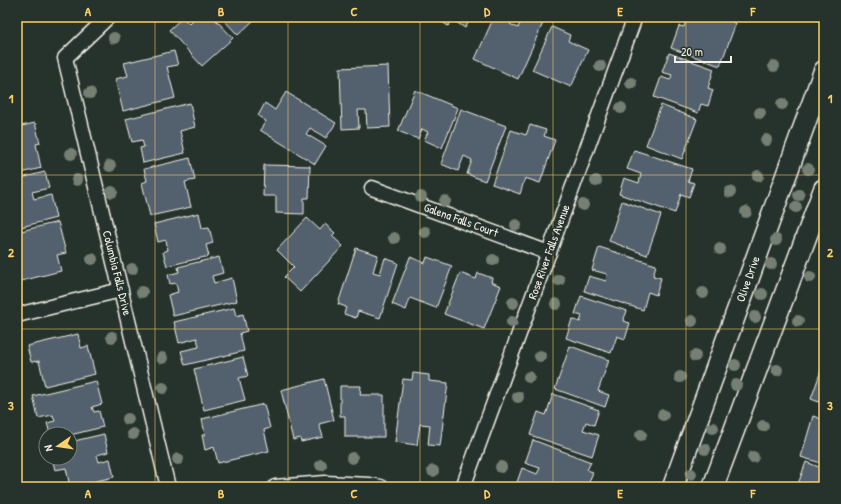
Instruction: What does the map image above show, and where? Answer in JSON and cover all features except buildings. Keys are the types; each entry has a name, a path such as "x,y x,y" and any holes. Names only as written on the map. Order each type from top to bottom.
{"main road":[{"name":"Olive Drive","path":"673,487 824,71"},
{"path":"713,487 824,189"}],"street":[{"name":"Columbia Falls Drive","path":"108,17 66,58 168,487"},
{"name":"Rose River Falls Avenue","path":"463,487 635,17"},
{"name":"Galena Falls Court","path":"372,188 549,253"},
{"path":"17,314 121,290"},
{"path":"275,487 325,483 370,485 381,487"}]}
